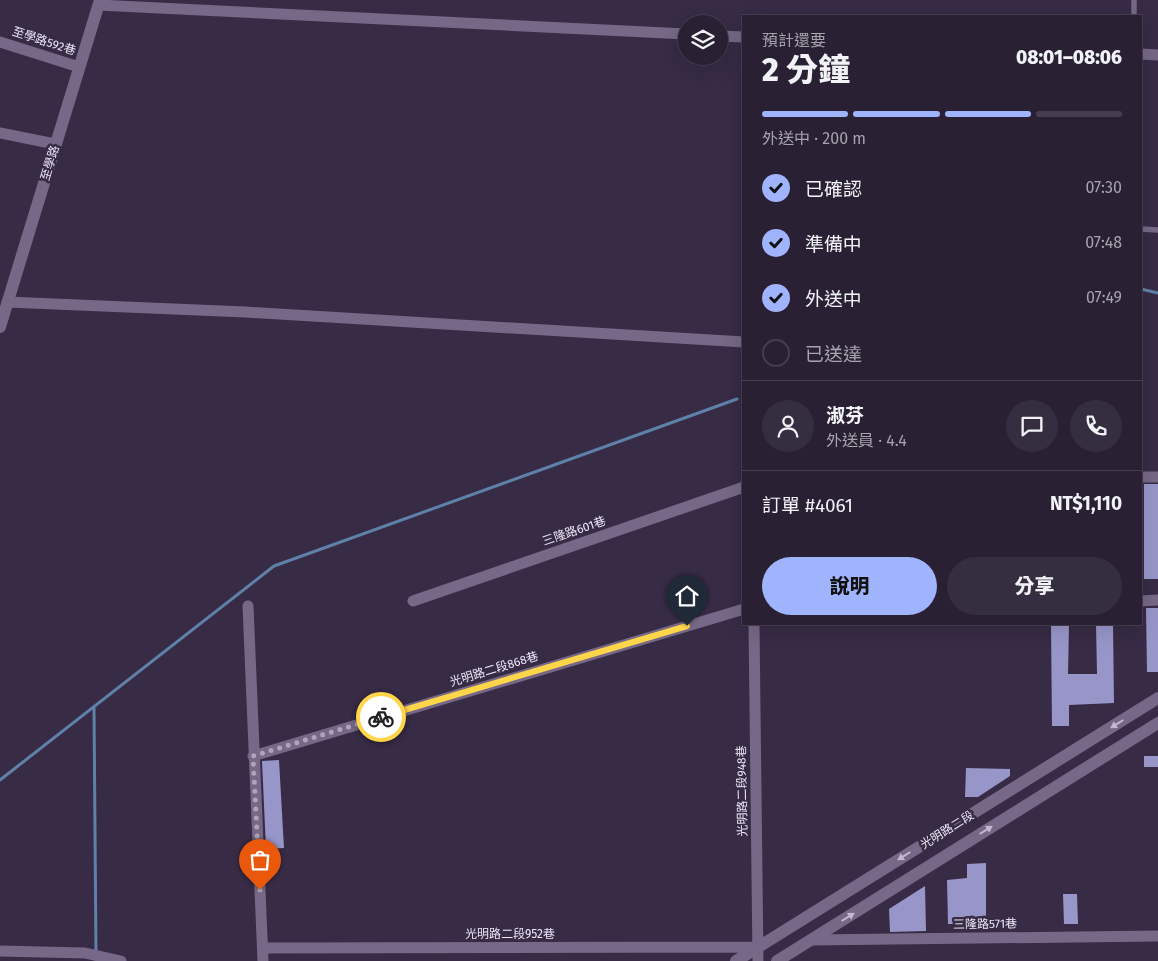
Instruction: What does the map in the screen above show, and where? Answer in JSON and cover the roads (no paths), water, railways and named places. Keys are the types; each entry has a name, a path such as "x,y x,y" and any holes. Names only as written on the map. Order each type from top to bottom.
{"street":[{"path":"99,3 678,34"},
{"name":"至學路","path":"0,327 99,3"},
{"path":"728,36 742,37"},
{"name":"至學路592巷","path":"0,42 79,67"},
{"path":"1142,54 1158,54"},
{"path":"0,133 55,144"},
{"path":"7,302 254,313 742,342"},
{"path":"1142,477 1158,477"},
{"name":"三隆路601巷","path":"414,601 742,487"},
{"path":"1142,600 1158,600"},
{"path":"248,606 263,961"},
{"name":"光明路二段868巷","path":"253,756 742,610"},
{"name":"光明路二段948巷","path":"754,625 758,956"},
{"name":"光明路二段","path":"736,961 758,956 1158,698"},
{"name":"光明路二段","path":"777,961 1158,723"},
{"name":"三隆路571巷","path":"811,940 1158,936"},
{"name":"光明路二段952巷","path":"263,948 758,956"},
{"path":"0,951 85,953 121,961"}],"lane":[{"path":"1134,0 1134,15"},
{"path":"1142,229 1158,230"}],"waterway":[{"path":"1142,289 1158,293"},
{"path":"0,780 274,566 737,399"},
{"path":"94,707 96,953"}]}
